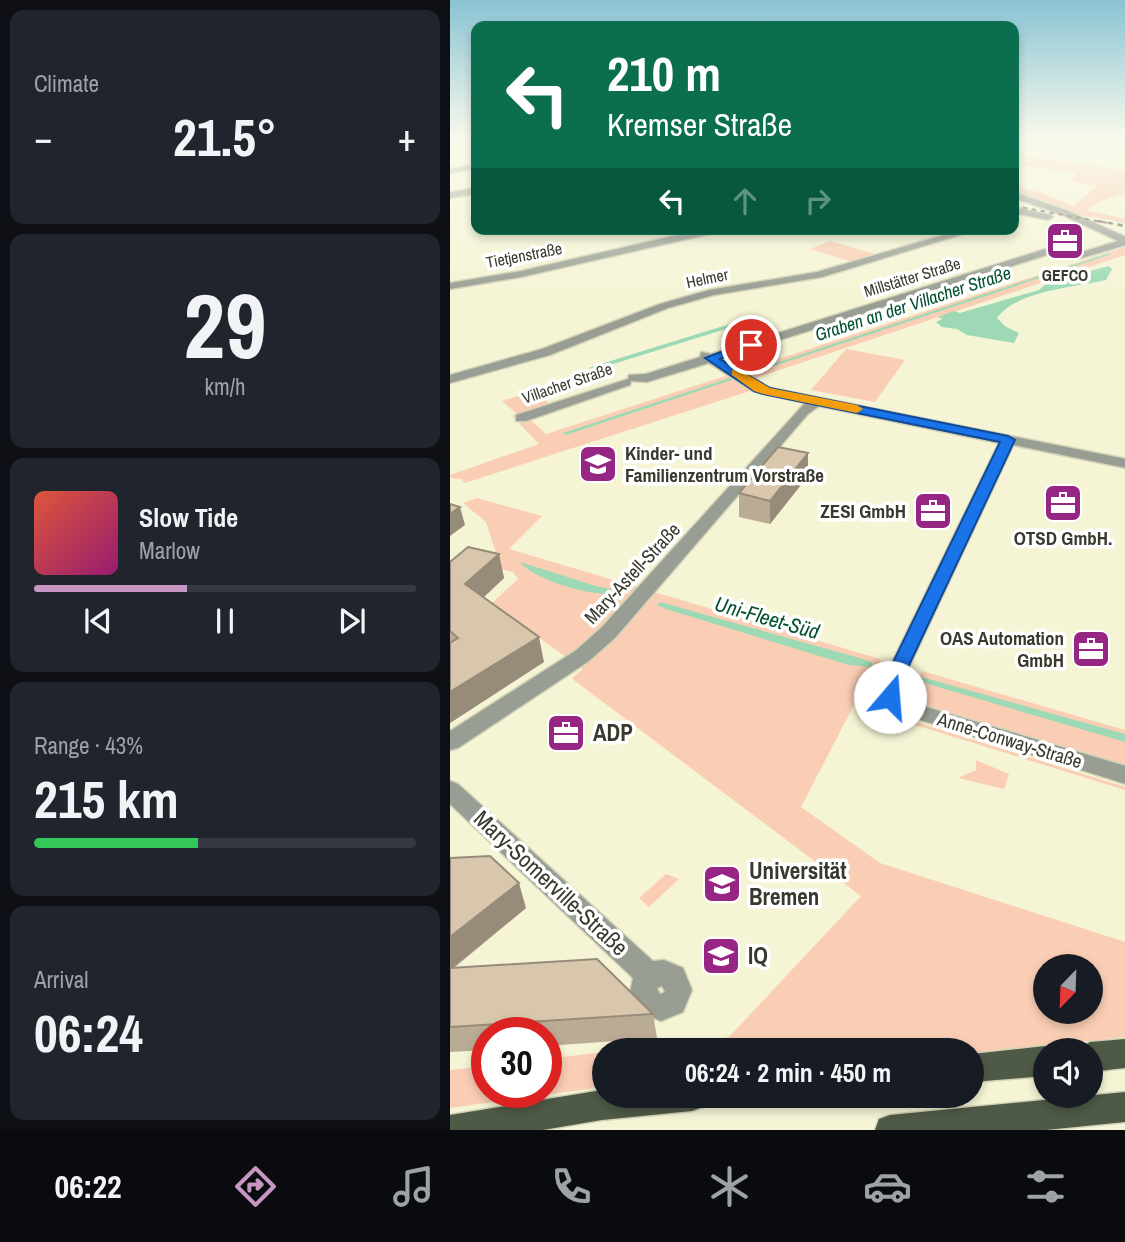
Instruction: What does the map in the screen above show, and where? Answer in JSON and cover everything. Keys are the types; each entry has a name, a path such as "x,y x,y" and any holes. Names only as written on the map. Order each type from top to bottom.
{"main road":[{"path":"1103,1056 1125,1054"},
{"path":"984,1067 1033,1062"},
{"path":"450,1130 592,1107"},
{"path":"890,1130 1125,1107"}],"street":[{"path":"450,195 471,192"},
{"path":"1019,197 1063,212 1125,242"},
{"path":"1019,211 1083,223"},
{"name":"Tietjenstraße","path":"450,286 521,274 690,235"},
{"name":"Helmer","path":"450,379 546,352 664,306 714,292 818,275 955,235"},
{"name":"Millstätter Straße","path":"710,358 1046,252 1054,250 1082,255 1125,242"},
{"path":"696,350 758,388 1125,464"},
{"name":"Villacher Straße","path":"521,418 629,380 647,378 710,358"},
{"name":"Mary-Astell-Straße","path":"450,743 582,656 608,633 803,411 816,401"},
{"name":"Anne-Conway-Straße","path":"1008,440 901,663 891,685 890,697 899,706 911,710 1125,775"},
{"name":"Mary-Somerville-Straße","path":"450,790 651,977"}],"shaded area":[{"path":"1019,191 1039,192 1073,206 1091,191 1125,191 1125,194 1098,202 1086,210 1125,219 1125,223 1080,215 1019,195"},
{"path":"830,241 875,254 849,261 810,249"},
{"path":"1125,247 1125,255 758,377 747,385 752,389 750,391 465,483 461,479 450,478 450,475 539,444 512,416 517,414 502,401 534,391 550,404 523,413 546,434"},
{"path":"1112,254 566,435 563,433"},
{"path":"1109,266 1112,269 1106,280 1032,296 1006,309 997,318 1006,327 1019,333 1014,343 967,335 957,329 942,327 936,322 942,319 938,317 954,311 960,313 1039,290 1048,282"},
{"path":"846,349 905,360 875,402 811,390"},
{"path":"477,498 542,516 509,549 880,659 882,664 878,671 869,676 801,807 880,863 1125,942 1125,1037 1033,1038 1033,1047 984,1052 984,1038 721,1038 729,1037 861,896 575,681 572,678 583,669 491,604 518,579 513,572 475,563 450,564 496,553 486,522 463,503"},
{"path":"520,562 599,587 623,591 601,594 570,587 539,576"},
{"path":"660,602 873,663 871,667 849,665 666,609 657,605"},
{"path":"922,671 1125,730 1125,766 916,704 914,685"},
{"path":"918,676 1125,734 1125,742 928,684 916,679"},
{"path":"913,721 1125,787 1125,790 912,724"},
{"path":"976,760 1009,774 1004,789 958,778 976,770"},
{"path":"666,874 679,879 649,907 639,898"},
{"path":"592,1053 592,1089 562,1093 562,1057"},
{"path":"471,1068 471,1105 450,1108 450,1070"}],"building":[{"path":"778,447 808,453 770,501 739,493"},
{"path":"450,504 460,507 450,514"},
{"path":"468,547 499,554 465,584 539,637 450,692 450,643 458,638 450,631 450,562"},
{"path":"490,856 519,883 450,937 450,858"},
{"path":"597,959 653,1014 562,1020 562,1017 471,1017 471,1026 450,1027 450,968"}],"waterway":[{"path":"717,330 748,320"},
{"path":"591,369 723,328"}],"railway":[{"path":"1019,207 1108,223"},
{"path":"1098,221 1126,226"}],"slow traffic":[{"path":"736,373 767,391 857,409"}],"place":[{"name":"GEFCO","path":"1065,241"},
{"name":"Kinder- und Familienzentrum Vorstraße","path":"598,464"},
{"name":"OTSD GmbH.","path":"1063,503"},
{"name":"ZESI GmbH","path":"933,511"},
{"name":"OAS Automation GmbH","path":"1091,649"},
{"name":"ADP","path":"566,733"},
{"name":"Universität Bremen","path":"722,884"},
{"name":"IQ","path":"721,956"}],"route":[{"path":"751,345 710,358 767,391 1008,440 901,663 891,685 890,697"}],"water label":[{"name":"Graben an der Villacher Straße","path":"913,304"},
{"name":"Uni-Fleet-Süd","path":"767,618"}]}
